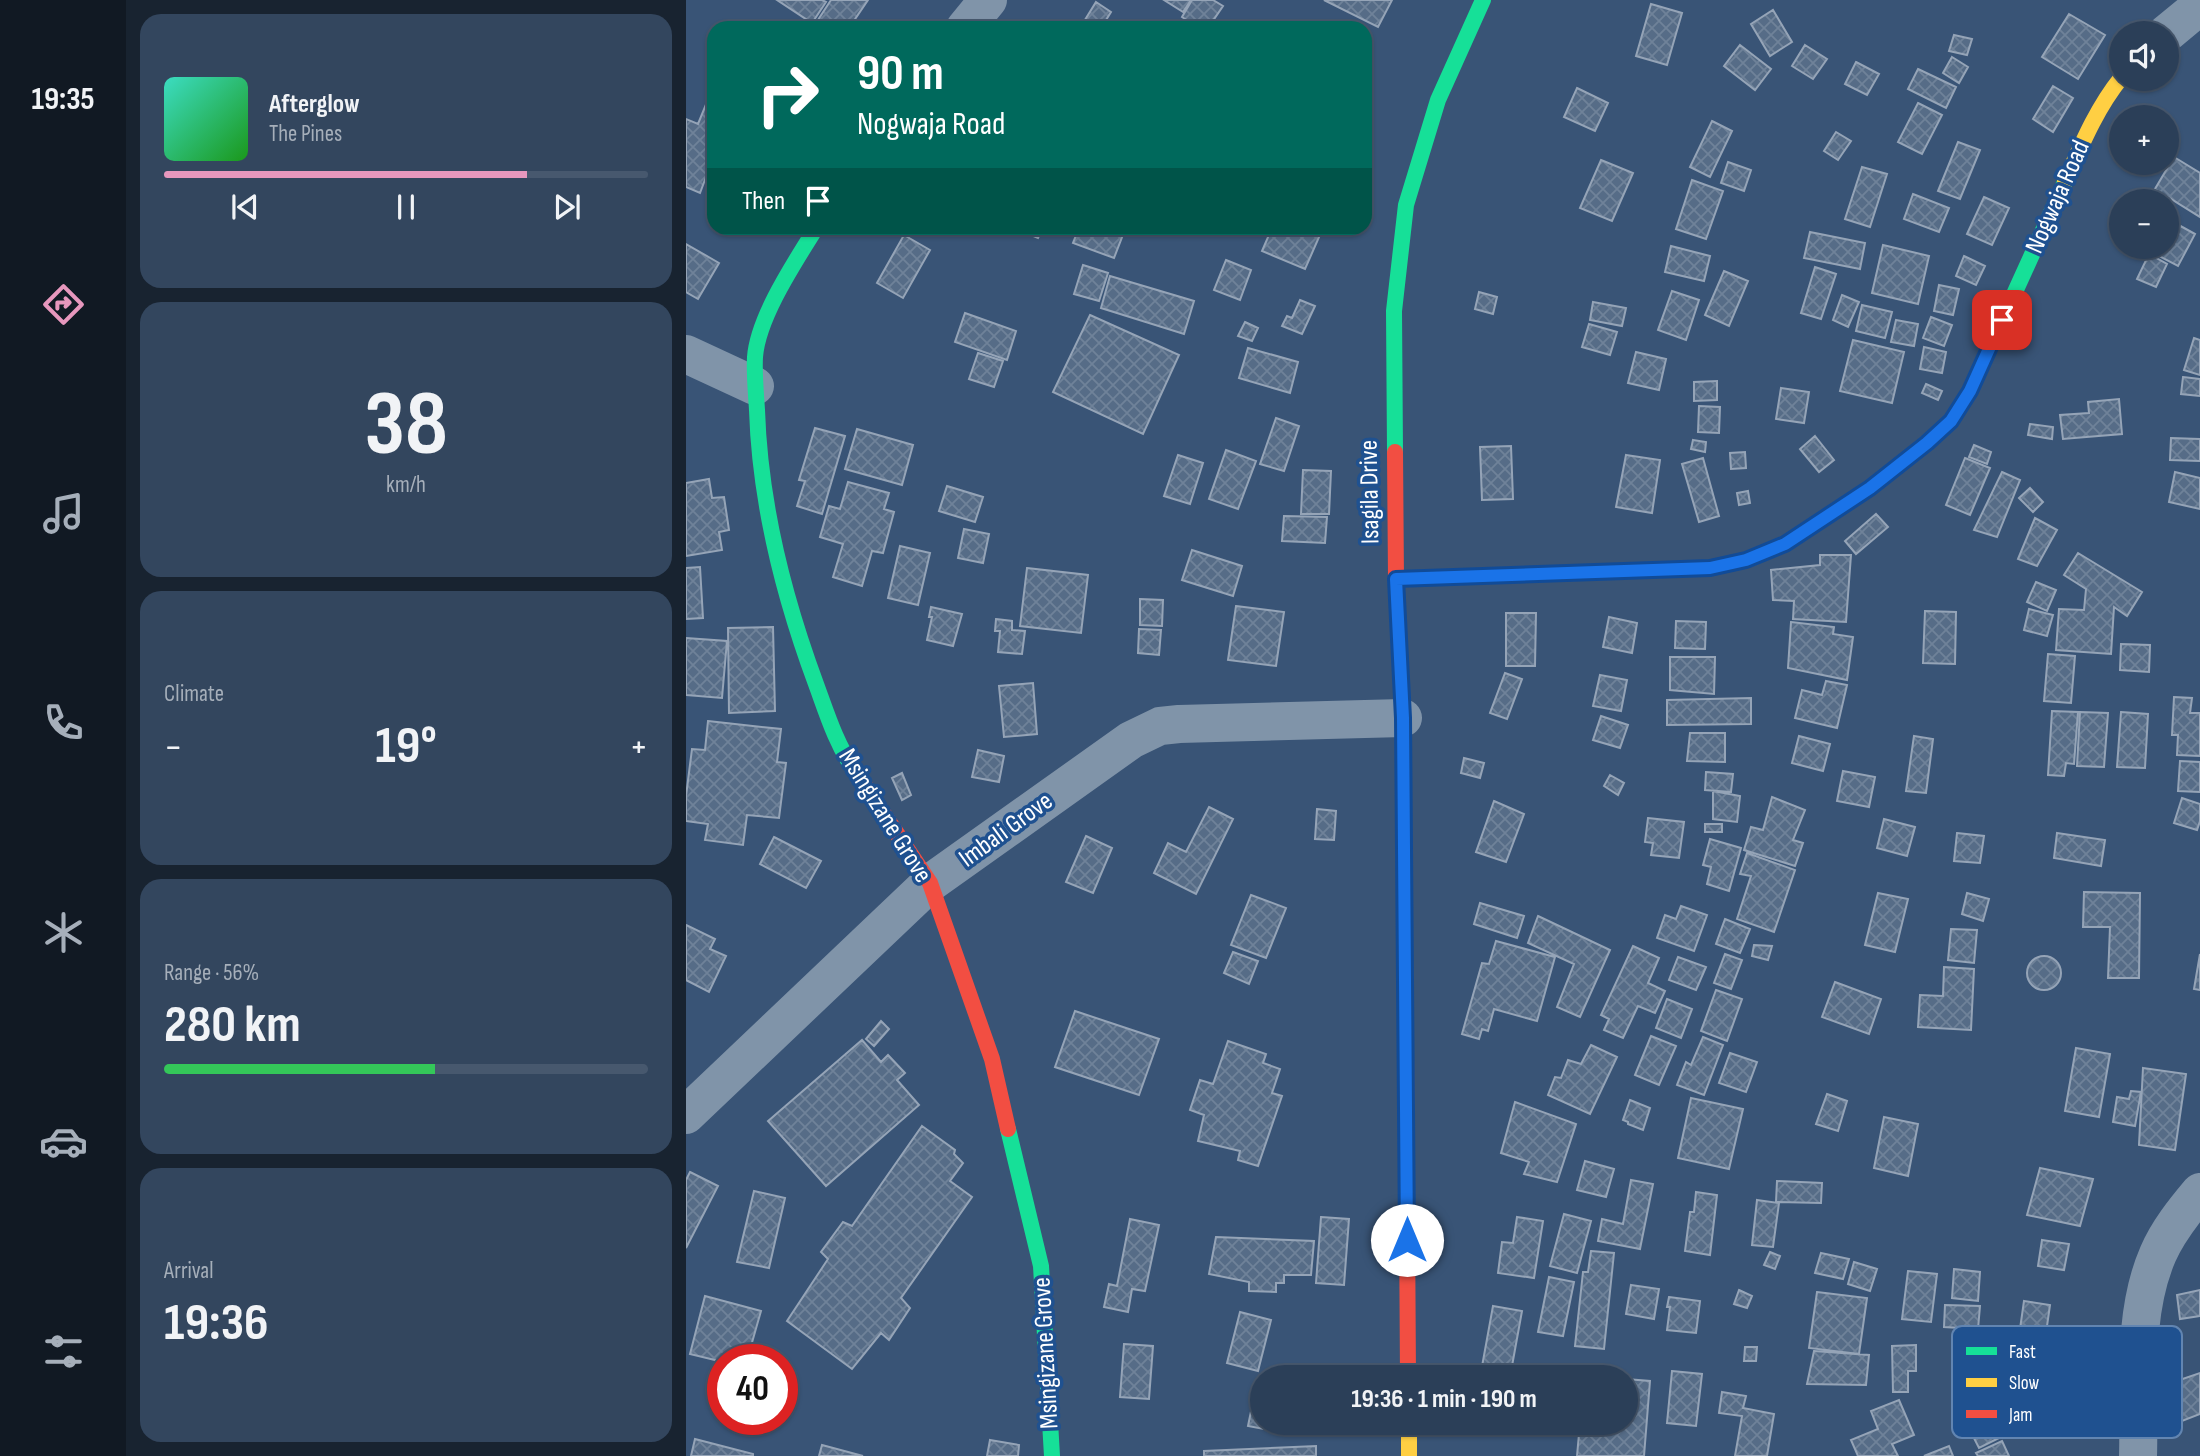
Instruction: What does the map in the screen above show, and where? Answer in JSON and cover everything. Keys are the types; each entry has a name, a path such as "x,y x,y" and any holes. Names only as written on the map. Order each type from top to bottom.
{"street":[{"path":"971,21 988,0"},
{"name":"Isagila Drive","path":"1408,1365 1403,718 1396,579 1394,311 1406,205 1438,100 1483,0"},
{"path":"2179,23 2200,6"},
{"name":"Nogwaja Road","path":"1396,579 1710,568 1746,560 1785,544 1870,488 1951,421 1970,391 2088,130 2111,91"},
{"name":"Msingizane Grove","path":"812,235 782,283 760,334 755,356 758,438 767,510 780,575 797,633 841,751 930,883 992,1059 1041,1266 1052,1456"},
{"path":"686,354 755,386"},
{"name":"Imbali Grove","path":"686,1115 930,883 1131,740 1160,726 1403,718"},
{"path":"2141,1326 2141,1311 2158,1252 2179,1217 2200,1192"},
{"path":"1409,1435 1409,1456"},
{"path":"2138,1438 2138,1456"}],"building":[{"path":"777,0 826,2 813,21 809,21"},
{"path":"831,0 868,0 854,21 817,21"},
{"path":"1164,0 1191,0 1183,12"},
{"path":"1192,0 1213,0 1223,6 1213,21 1188,21 1182,17"},
{"path":"1324,0 1392,0 1378,27 1372,24 1372,21 1366,21"},
{"path":"1096,2 1111,12 1105,21 1084,21"},
{"path":"1651,4 1682,13 1667,65 1636,56"},
{"path":"1773,10 1792,42 1770,56 1751,24"},
{"path":"2069,14 2105,35 2078,79 2042,57"},
{"path":"1954,35 1972,39 1967,55 1949,51"},
{"path":"1740,45 1771,69 1755,90 1724,66"},
{"path":"1805,45 1827,59 1813,79 1792,66"},
{"path":"1952,57 1968,67 1959,83 1943,73"},
{"path":"1856,62 1879,74 1867,95 1845,84"},
{"path":"1918,69 1956,87 1946,108 1908,89"},
{"path":"2053,86 2073,98 2053,132 2033,119"},
{"path":"1577,88 1608,103 1595,131 1564,117"},
{"path":"707,102 707,175 700,193 686,187 686,119 698,124"},
{"path":"1918,103 1942,115 1922,154 1898,142"},
{"path":"1712,121 1732,131 1710,177 1690,167"},
{"path":"1836,132 1851,141 1838,160 1824,151"},
{"path":"1958,142 1980,150 1960,199 1938,191"},
{"path":"1601,160 1633,173 1612,221 1580,208"},
{"path":"2179,160 2200,173 2200,217 2179,204 2179,189 2155,189 2163,175 2179,175"},
{"path":"1728,162 1751,170 1744,191 1721,183"},
{"path":"1862,167 1887,174 1870,227 1845,219"},
{"path":"1692,180 1723,191 1706,239 1676,229"},
{"path":"1913,194 1949,208 1939,232 1904,219"},
{"path":"1984,197 2009,208 1992,245 1967,234"},
{"path":"2179,225 2195,234 2178,266 2165,259 2179,259"},
{"path":"1810,232 1865,243 1860,269 1804,258"},
{"path":"904,235 930,250 903,298 877,283"},
{"path":"1076,235 1123,235 1114,258 1073,243"},
{"path":"1269,235 1320,235 1305,269 1262,251"},
{"path":"686,244 719,263 698,299 686,292"},
{"path":"1883,245 1929,256 1918,304 1872,293"},
{"path":"1671,246 1710,256 1704,281 1665,272"},
{"path":"1964,256 1985,266 1976,285 1956,276"},
{"path":"2147,259 2158,259 2167,264 2156,287 2137,279"},
{"path":"1226,260 1251,270 1240,300 1214,290"},
{"path":"1083,265 1108,273 1099,301 1074,294"},
{"path":"1815,267 1836,274 1821,319 1801,313"},
{"path":"1724,271 1748,281 1729,326 1705,315"},
{"path":"1110,276 1194,301 1184,334 1101,308"},
{"path":"1939,285 1959,289 1953,315 1934,311"},
{"path":"1672,291 1699,300 1686,340 1658,330"},
{"path":"1479,292 1497,297 1493,314 1475,309"},
{"path":"1842,295 1859,302 1848,327 1833,320"},
{"path":"1300,300 1315,306 1302,334 1282,326 1287,316 1292,318"},
{"path":"1593,302 1626,308 1622,326 1590,320"},
{"path":"1862,305 1892,312 1885,338 1856,331"},
{"path":"965,313 1016,331 1007,360 955,342"},
{"path":"1090,315 1179,355 1143,434 1053,392"},
{"path":"1931,317 1952,325 1944,346 1923,338"},
{"path":"1896,320 1918,324 1914,346 1891,342"},
{"path":"1245,322 1258,328 1252,341 1238,336"},
{"path":"1589,324 1617,332 1610,355 1582,347"},
{"path":"2194,338 2200,340 2200,375 2184,370"},
{"path":"1853,340 1904,352 1892,403 1840,391"},
{"path":"1924,347 1946,352 1942,373 1920,369"},
{"path":"1248,348 1298,362 1290,393 1239,378"},
{"path":"1636,352 1666,359 1659,390 1628,383"},
{"path":"978,353 1003,361 994,387 969,379"},
{"path":"2183,377 2200,379 2200,396 2181,394"},
{"path":"1717,381 1717,400 1694,401 1694,382"},
{"path":"1926,384 1942,391 1938,400 1922,393"},
{"path":"1781,388 1809,392 1804,423 1776,419"},
{"path":"2119,399 2122,434 2063,439 2060,415 2089,413 2088,402"},
{"path":"1699,406 1720,407 1719,433 1698,432"},
{"path":"1276,418 1299,426 1284,471 1260,464"},
{"path":"2030,424 2053,427 2052,439 2028,435"},
{"path":"815,428 845,436 822,514 797,506 805,481 799,480"},
{"path":"857,429 913,445 902,485 845,469"},
{"path":"1815,436 1834,460 1819,472 1800,449"},
{"path":"2171,438 2200,439 2200,461 2170,460"},
{"path":"1693,440 1706,442 1705,452 1691,449"},
{"path":"1974,445 1991,452 1987,464 1969,457"},
{"path":"1511,446 1513,499 1482,500 1480,447"},
{"path":"1226,450 1256,461 1238,509 1209,499"},
{"path":"1745,452 1746,468 1731,469 1730,453"},
{"path":"1178,455 1203,463 1190,504 1164,496"},
{"path":"1626,455 1660,460 1652,513 1616,507"},
{"path":"1703,458 1719,516 1699,522 1682,464"},
{"path":"1965,458 1990,468 1970,515 1946,505"},
{"path":"1303,470 1331,471 1329,514 1301,514"},
{"path":"2002,472 2020,480 1997,537 1974,530"},
{"path":"2175,472 2200,478 2200,509 2169,502"},
{"path":"709,479 712,498 724,497 729,530 719,532 722,550 686,556 686,483"},
{"path":"848,482 889,493 884,509 894,512 883,553 872,551 862,586 833,577 843,544 820,537 829,506 840,509"},
{"path":"947,486 983,497 975,522 939,511"},
{"path":"2030,488 2043,502 2033,512 2019,498"},
{"path":"1748,491 1750,503 1739,505 1737,493"},
{"path":"1876,514 1888,527 1856,554 1845,541"},
{"path":"1284,516 1327,517 1325,543 1282,541"},
{"path":"2035,518 2057,530 2037,566 2018,559"},
{"path":"964,529 989,534 983,563 958,558"},
{"path":"900,546 930,553 918,605 888,598"},
{"path":"1192,550 1242,566 1233,596 1182,580"},
{"path":"2078,553 2142,592 2127,616 2114,607 2111,654 2056,650 2059,609 2084,610 2086,589 2064,575"},
{"path":"1820,555 1851,555 1846,622 1793,619 1794,601 1773,600 1771,570 1820,565"},
{"path":"700,567 703,618 686,619 686,568"},
{"path":"1027,568 1088,575 1081,633 1020,626"},
{"path":"2036,582 2056,590 2047,611 2027,602"},
{"path":"1140,599 1163,600 1162,626 1140,625"},
{"path":"1236,606 1284,612 1276,666 1228,660"},
{"path":"931,607 962,614 953,646 927,640 932,617 929,617"},
{"path":"2029,609 2053,615 2047,636 2024,630"},
{"path":"1925,611 1956,612 1955,664 1923,663"},
{"path":"1506,613 1536,613 1535,666 1506,666"},
{"path":"1609,617 1637,623 1632,653 1603,647"},
{"path":"996,619 1012,621 1012,630 1025,631 1022,654 998,652 1000,631 995,631"},
{"path":"1676,621 1706,622 1705,649 1675,648"},
{"path":"1791,622 1834,627 1833,634 1853,637 1847,680 1788,668"},
{"path":"773,627 775,711 729,713 728,628"},
{"path":"1139,629 1161,630 1159,655 1138,653"},
{"path":"686,638 727,641 722,698 686,695"},
{"path":"2121,644 2150,645 2149,672 2120,670"},
{"path":"2048,654 2075,656 2071,703 2044,701"},
{"path":"1670,657 1715,657 1714,694 1670,690"},
{"path":"1505,673 1522,679 1507,719 1490,713"},
{"path":"1600,675 1627,680 1621,711 1593,706"},
{"path":"1826,681 1847,685 1837,728 1795,718 1802,690 1822,695"},
{"path":"1033,683 1037,734 1004,737 999,686"},
{"path":"2174,697 2192,698 2190,713 2200,713 2200,756 2177,755 2178,735 2172,735"},
{"path":"1751,698 1751,724 1667,725 1667,700"},
{"path":"2052,711 2078,712 2074,764 2066,763 2064,776 2048,775"},
{"path":"2080,712 2108,713 2104,767 2077,766"},
{"path":"2121,712 2148,714 2145,768 2117,767"},
{"path":"1601,716 1628,725 1620,748 1593,740"},
{"path":"708,721 781,729 777,762 786,763 779,818 747,815 743,845 705,840 708,824 686,821 692,749 705,750"},
{"path":"1690,733 1725,733 1725,762 1687,761"},
{"path":"1799,736 1830,744 1823,771 1792,763"},
{"path":"1914,736 1933,739 1926,793 1906,791"},
{"path":"978,750 1004,756 999,782 972,777"},
{"path":"1464,758 1484,763 1480,778 1461,773"},
{"path":"2180,761 2200,762 2200,792 2178,791"},
{"path":"1843,771 1875,777 1869,807 1837,801"},
{"path":"1706,772 1733,774 1731,792 1705,790"},
{"path":"902,773 911,795 902,800 892,778"},
{"path":"1610,775 1624,783 1618,795 1604,786"},
{"path":"1713,791 1740,796 1737,822 1713,819"},
{"path":"1772,797 1805,810 1793,840 1803,843 1795,866 1744,850 1751,827 1763,830"},
{"path":"2182,798 2200,804 2197,830 2174,823"},
{"path":"1494,801 1524,814 1506,862 1476,852"},
{"path":"1209,807 1233,819 1196,894 1154,873 1168,843 1186,852"},
{"path":"1317,809 1336,811 1334,840 1315,839"},
{"path":"1648,818 1684,822 1679,858 1651,855 1653,843 1645,842"},
{"path":"1884,819 1915,827 1907,856 1877,848"},
{"path":"1705,824 1722,824 1722,832 1705,832"},
{"path":"1957,833 1984,836 1980,863 1954,861"},
{"path":"2057,833 2105,840 2101,866 2054,858"},
{"path":"1086,836 1112,848 1093,893 1066,882"},
{"path":"774,837 821,861 806,888 760,864"},
{"path":"1710,839 1741,848 1729,891 1707,884 1711,867 1703,865"},
{"path":"1747,853 1795,870 1774,932 1737,919 1751,876 1740,874"},
{"path":"2084,892 2140,893 2139,978 2108,978 2110,927 2083,927"},
{"path":"1878,893 1908,899 1895,952 1865,945"},
{"path":"1967,893 1989,899 1983,921 1962,914"},
{"path":"1251,895 1286,908 1266,958 1231,945"},
{"path":"1480,903 1524,916 1517,938 1474,924"},
{"path":"1681,906 1707,915 1694,951 1657,938 1665,915 1676,919"},
{"path":"1538,916 1610,950 1580,1017 1557,1007 1574,964 1528,943"},
{"path":"1725,919 1750,929 1740,953 1716,944"},
{"path":"686,925 715,939 710,949 726,956 709,992 686,980"},
{"path":"1951,929 1977,930 1974,963 1948,960"},
{"path":"1496,941 1555,957 1537,1021 1494,1009 1488,1031 1482,1029 1479,1039 1462,1034 1482,963 1489,964"},
{"path":"1754,945 1772,946 1768,960 1752,956"},
{"path":"1633,946 1659,958 1648,983 1665,991 1655,1013 1638,1006 1623,1038 1604,1030 1609,1019 1601,1015"},
{"path":"1233,952 1258,961 1249,984 1224,973"},
{"path":"1725,954 1742,960 1731,989 1714,983"},
{"path":"2200,954 2200,990 2194,989"},
{"path":"2044,956 2056,961 2061,973 2056,985 2044,990 2032,985 2027,973 2032,961"},
{"path":"1678,957 1706,967 1696,990 1669,980"},
{"path":"1944,967 1974,969 1971,1030 1918,1027 1920,995 1943,996"},
{"path":"1835,982 1881,999 1869,1034 1822,1017"},
{"path":"1716,990 1742,999 1727,1041 1701,1031"},
{"path":"1667,999 1692,1009 1681,1038 1656,1028"},
{"path":"1075,1011 1159,1039 1139,1095 1055,1067"},
{"path":"881,1021 889,1029 874,1046 866,1039"},
{"path":"1651,1036 1676,1046 1659,1085 1635,1075"},
{"path":"1703,1037 1723,1045 1704,1095 1677,1085 1686,1062 1691,1065"},
{"path":"862,1040 881,1062 888,1055 905,1073 897,1080 919,1105 826,1186 768,1121"},
{"path":"1228,1041 1266,1054 1263,1063 1280,1069 1272,1093 1282,1096 1258,1166 1238,1160 1240,1151 1198,1141 1204,1115 1190,1110 1200,1080 1213,1084"},
{"path":"1591,1045 1617,1057 1590,1114 1548,1095 1555,1077 1561,1078 1568,1060 1581,1064"},
{"path":"2076,1048 2110,1054 2099,1117 2065,1111"},
{"path":"1730,1053 1757,1062 1746,1092 1719,1083"},
{"path":"2143,1068 2186,1074 2175,1150 2139,1145"},
{"path":"2131,1091 2141,1092 2135,1126 2113,1122 2117,1097 2129,1099"},
{"path":"1827,1094 1847,1101 1838,1131 1816,1124"},
{"path":"1691,1098 1743,1109 1729,1169 1678,1158"},
{"path":"1630,1100 1650,1108 1643,1130 1623,1120"},
{"path":"1515,1102 1576,1124 1557,1182 1524,1174 1529,1162 1501,1153"},
{"path":"1884,1117 1918,1124 1908,1176 1874,1168"},
{"path":"922,1126 955,1150 954,1154 963,1163 950,1181 972,1197 901,1298 910,1308 889,1340 881,1333 852,1369 787,1321 828,1259 821,1252 843,1222 852,1226"},
{"path":"1585,1161 1614,1169 1606,1197 1577,1190"},
{"path":"2040,1168 2093,1179 2080,1226 2027,1215"},
{"path":"690,1172 718,1186 686,1248 686,1180"},
{"path":"1631,1180 1653,1184 1640,1249 1598,1241 1602,1219 1623,1224"},
{"path":"1777,1181 1822,1183 1821,1203 1776,1202"},
{"path":"754,1191 785,1198 769,1268 737,1262"},
{"path":"1696,1192 1717,1195 1710,1255 1685,1251 1690,1212 1694,1212"},
{"path":"1757,1200 1779,1203 1773,1247 1752,1245"},
{"path":"1564,1214 1591,1221 1577,1273 1550,1266"},
{"path":"1321,1217 1349,1219 1344,1285 1316,1283"},
{"path":"1517,1217 1543,1221 1534,1278 1498,1273 1502,1242 1513,1243"},
{"path":"1130,1219 1159,1225 1145,1291 1132,1289 1128,1312 1104,1307 1109,1284 1117,1286"},
{"path":"1216,1237 1314,1241 1311,1275 1284,1275 1284,1283 1276,1283 1276,1292 1249,1291 1249,1282 1209,1274"},
{"path":"2042,1240 2069,1244 2064,1270 2038,1266"},
{"path":"1591,1251 1614,1253 1604,1349 1575,1346 1583,1272 1588,1272"},
{"path":"1770,1252 1780,1256 1775,1269 1764,1265"},
{"path":"1821,1253 1849,1259 1843,1279 1815,1273"},
{"path":"1854,1262 1877,1269 1870,1291 1848,1284"},
{"path":"1954,1269 1980,1272 1978,1301 1952,1298"},
{"path":"1908,1271 1937,1274 1931,1322 1902,1319"},
{"path":"1549,1277 1574,1282 1563,1336 1538,1332"},
{"path":"1631,1285 1659,1289 1654,1319 1626,1314"},
{"path":"1739,1290 1752,1296 1747,1308 1734,1304"},
{"path":"2200,1290 2200,1316 2180,1319 2177,1295"},
{"path":"1817,1292 1867,1298 1859,1354 1809,1348"},
{"path":"705,1296 761,1311 752,1344 707,1344 707,1358 690,1354"},
{"path":"1669,1297 1700,1301 1696,1333 1667,1330"},
{"path":"2024,1301 2050,1305 2047,1326 2020,1326"},
{"path":"1945,1305 1980,1306 1978,1326 1944,1327"},
{"path":"1493,1306 1522,1311 1512,1365 1482,1365"},
{"path":"1240,1312 1271,1320 1260,1365 1250,1365 1250,1369 1227,1363"},
{"path":"1124,1344 1153,1346 1149,1399 1120,1397"},
{"path":"1916,1345 1916,1371 1908,1371 1908,1392 1893,1392 1892,1346"},
{"path":"1745,1347 1757,1347 1756,1361 1744,1361"},
{"path":"1814,1351 1869,1355 1866,1385 1807,1384"},
{"path":"1672,1371 1702,1374 1696,1426 1667,1423"},
{"path":"2200,1373 2200,1414 2182,1421 2182,1379"},
{"path":"1638,1380 1650,1381 1644,1456 1577,1456 1579,1435 1638,1435"},
{"path":"1722,1392 1746,1396 1743,1408 1774,1414 1767,1456 1735,1456 1742,1416 1719,1413"},
{"path":"1899,1400 1914,1435 1892,1444 1898,1456 1858,1456 1851,1440 1878,1429 1871,1411"},
{"path":"1974,1438 1999,1438 1979,1448"},
{"path":"695,1439 753,1454 753,1456 691,1456"},
{"path":"990,1440 1019,1445 1018,1456 987,1456"},
{"path":"2002,1441 2009,1456 1978,1456 1976,1453"},
{"path":"822,1445 863,1456 819,1456"},
{"path":"1316,1446 1316,1456 1204,1456 1204,1451"},
{"path":"1949,1446 1953,1456 1924,1456"}],"traffic: fast":[{"path":"1395,452 1394,311 1406,205 1438,100 1483,0"},
{"path":"1749,559 1785,544 1870,488 1951,421 1970,391 2065,182"},
{"path":"812,235 779,290 758,341 755,370 759,445 768,515 793,617 832,729 855,771"},
{"path":"1008,1129 1041,1266 1052,1456"}],"traffic: slow":[{"path":"2065,182 2083,141 2111,91"},
{"path":"1403,772 1406,1055"},
{"path":"1409,1435 1409,1456"}],"traffic: jam":[{"path":"1395,452 1396,579 1403,772"},
{"path":"1396,579 1710,568 1749,559"},
{"path":"855,771 930,883 992,1059 1008,1129"},
{"path":"1406,1055 1408,1365"}],"route":[{"path":"1407,1240 1403,718 1396,579 1710,568 1746,560 1785,544 1870,488 1951,421 1970,391 2002,320"}]}
